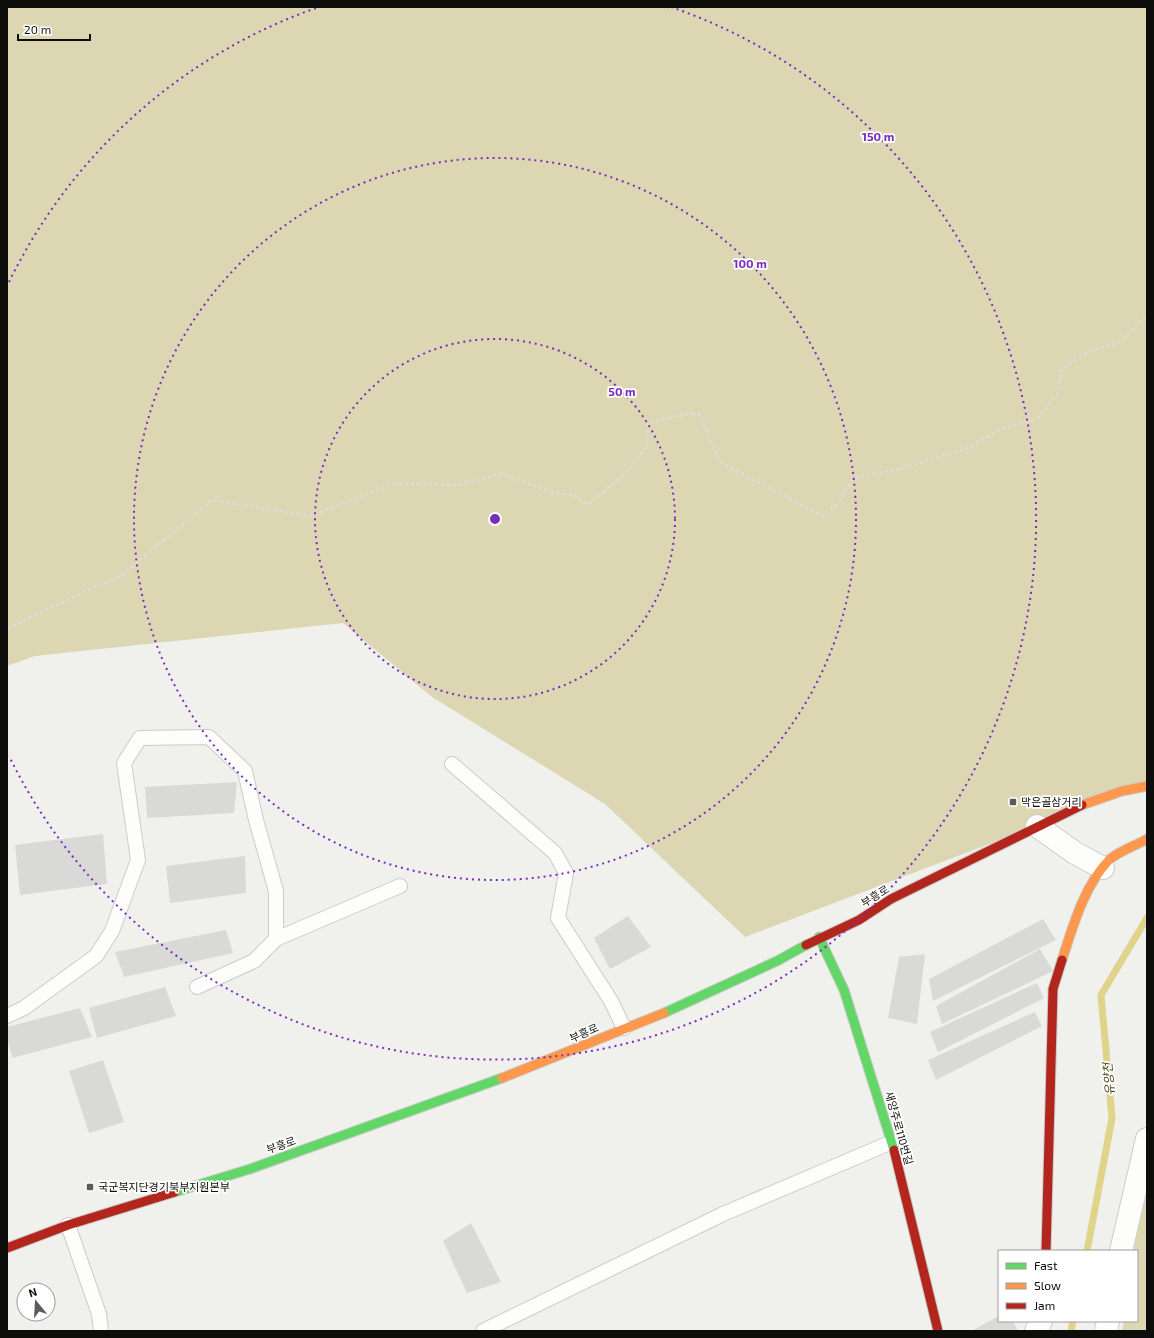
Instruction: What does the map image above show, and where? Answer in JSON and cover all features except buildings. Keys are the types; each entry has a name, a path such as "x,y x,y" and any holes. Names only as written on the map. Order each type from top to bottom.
{"main road":[{"name":"부흥로","path":"7,1248 68,1225 250,1169 418,1110 559,1057 624,1028 673,1010 777,961 819,937 858,920 891,898 1072,808 1122,792 1147,786"},
{"path":"1046,1250 1053,989 1075,920 1093,882 1110,859 1147,839"},
{"name":"새양주로110번길","path":"819,937 844,990 892,1142 938,1331"}],"street":[{"path":"1037,826 1075,853 1103,868"},
{"path":"1121,1250 1147,1139"},
{"path":"1036,1331 1040,1322"}],"lane":[{"path":"7,1016 24,1008 96,956 112,931 138,860 124,763 140,738 209,737 245,771 256,820 276,891 276,939"},
{"path":"452,764 554,853 566,873 558,918 611,1001 624,1028"},
{"path":"197,987 254,961 276,939 400,886"},
{"path":"483,1331 722,1214 892,1142"},
{"path":"68,1225 98,1314 101,1331"}],"path":[{"path":"7,628 122,575 212,500 310,516 393,484 458,485 502,474 552,492 573,496 588,506 626,473 647,445 648,423 687,414 700,415 719,462 822,516 839,503 853,478 903,468 963,450 1002,429 1037,418 1058,393 1062,368 1090,351 1122,342 1147,314"}],"shaded area":[{"path":"7,7 1147,7 1147,784 745,937 605,804 432,697 343,623 35,656 7,666"},
{"path":"1147,1195 1147,1331 1122,1331 1124,1322 1138,1322 1138,1250 1134,1250 1137,1227"}],"waterway":[{"name":"유양천","path":"1087,1250 1112,1118 1101,995 1147,918"},
{"name":"유양천","path":"1071,1331 1073,1322"}],"traffic: fast":[{"path":"819,937 844,990 894,1150"},
{"path":"664,1013 777,961 806,945"},
{"path":"175,1192 250,1169 502,1078"}],"traffic: slow":[{"path":"1082,805 1122,791 1147,786"},
{"path":"1062,960 1080,907 1100,870 1109,860 1122,851 1147,839"},
{"path":"502,1078 664,1013"}],"traffic: jam":[{"path":"806,945 859,920 891,899 1082,805"},
{"path":"1046,1250 1053,989 1062,960"},
{"path":"894,1150 938,1331"},
{"path":"7,1248 68,1225 175,1192"}],"place":[{"name":"막은골삼거리","path":"1013,802"},
{"name":"국군복지단경기북부지원본부","path":"90,1187"}]}
